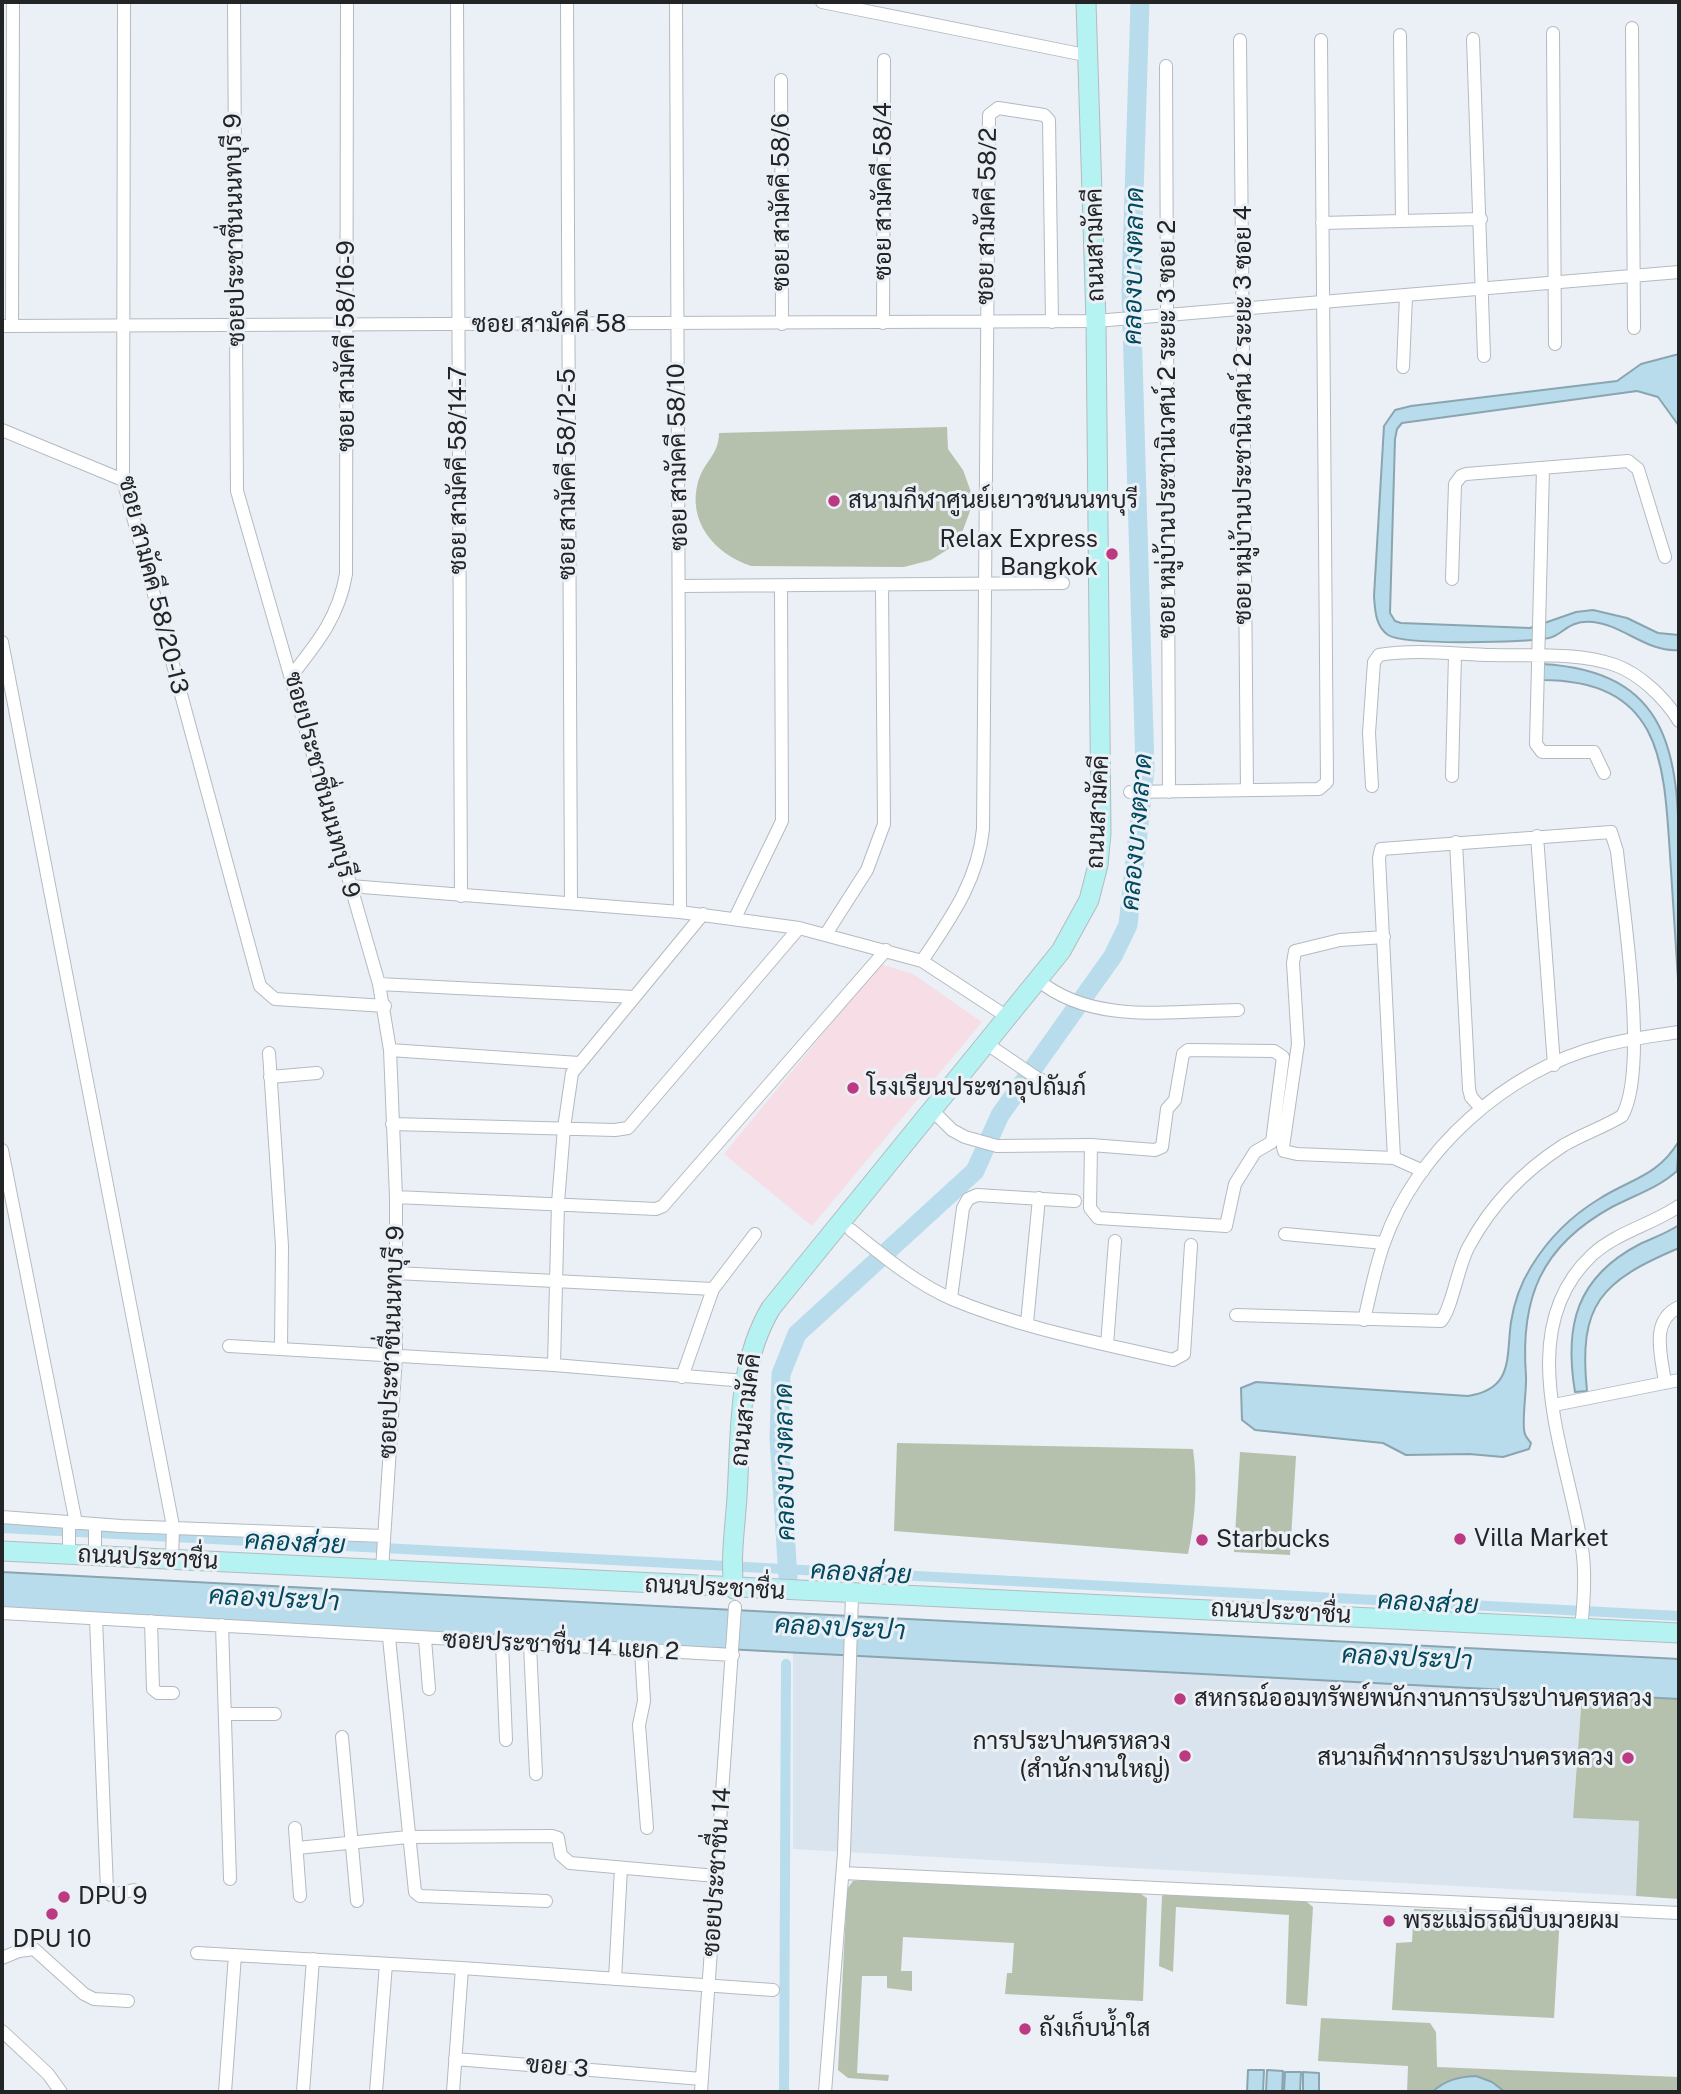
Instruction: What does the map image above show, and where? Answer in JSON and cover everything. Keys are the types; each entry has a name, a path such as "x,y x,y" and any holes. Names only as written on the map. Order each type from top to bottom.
{"main road":[{"name":"ถนนสามัคคี","path":"734,1591 734,1550 745,1381 755,1339 771,1308 1038,981 1082,917 1096,880 1102,792 1096,321 1090,55 1086,2"},
{"name":"ถนนประชาชื่น","path":"2,1551 69,1548 95,1537 172,1554 382,1564 852,1602 1230,1609 1581,1623 1679,1633"}],"street":[{"path":"7,326 13,2"},
{"name":"ซอย สามัคคี 58/20-13","path":"124,2 123,480 260,986 275,999 385,1006"},
{"name":"ซอยประชาชื่นนนทบุรี 9","path":"234,2 237,491 379,984 385,1006 390,1050 396,1197 396,1356 382,1564"},
{"name":"ซอย สามัคคี 58/16-9","path":"292,675 328,631 342,595 346,574 347,2"},
{"name":"ซอย สามัคคี 58/14-7","path":"457,2 461,897"},
{"name":"ซอย สามัคคี 58/12-5","path":"567,2 571,904"},
{"name":"ซอย สามัคคี 58/10","path":"676,2 680,912"},
{"path":"822,2 1090,55"},
{"path":"1632,28 1634,328"},
{"path":"1553,33 1555,344"},
{"path":"1400,35 1402,221"},
{"path":"1473,39 1484,356"},
{"name":"ซอย หมู่บ้านประชานิเวศน์ 2 ระยะ 3 ซอย 4","path":"1240,40 1247,790"},
{"path":"1130,792 1319,789 1327,782 1321,40"},
{"name":"ซอย สามัคคี 58/4","path":"883,323 884,60"},
{"name":"ซอย หมู่บ้านประชานิเวศน์ 2 ระยะ 3 ซอย 2","path":"1166,66 1169,792"},
{"name":"ซอย สามัคคี 58/6","path":"781,80 782,324"},
{"name":"ซอย สามัคคี 58/2","path":"922,961 968,889 981,847 985,323 989,115 994,109 1005,108 1044,115 1049,120 1052,322"},
{"path":"1322,223 1481,219"},
{"name":"ซอย สามัคคี 58","path":"7,326 1096,321 1679,272"},
{"path":"1403,367 1406,296"},
{"path":"2,430 123,480"},
{"path":"1452,579 1457,479 1466,474 1623,461 1632,464 1639,469 1665,558"},
{"path":"1543,469 1538,748 1550,753 1594,752 1604,773"},
{"path":"680,586 1063,583"},
{"path":"826,934 867,870 884,824 882,585"},
{"path":"735,918 782,821 781,586"},
{"path":"2,642 173,1528 172,1554"},
{"path":"1452,776 1455,654"},
{"path":"1372,786 1369,733 1376,656 1455,654 1576,657 1617,666 1655,691 1679,721"},
{"path":"1236,1315 1441,1321 1467,1249 1482,1222 1501,1199 1520,1179 1565,1145 1622,1116 1630,1097 1635,1039 1617,851 1611,831 1381,849 1379,858 1394,1158"},
{"path":"1537,836 1554,1065"},
{"path":"1456,842 1469,1088 1471,1097 1481,1108"},
{"path":"349,886 461,897 680,912 799,928 922,961 1009,1018"},
{"path":"554,1365 558,1203 572,1073 703,915"},
{"path":"391,1124 628,1128 799,928"},
{"path":"1384,937 1340,940 1296,951 1293,963 1298,1044 1283,1147 1284,1151 1297,1154 1394,1158 1423,1171"},
{"path":"396,1197 656,1209 663,1206 887,950"},
{"path":"1038,981 1055,994 1088,1007 1117,1011 1238,1010"},
{"path":"379,984 634,998"},
{"path":"1364,1320 1384,1243 1394,1217 1441,1146 1481,1108 1531,1074 1599,1046 1679,1032"},
{"path":"987,1044 1015,1065 1055,1086"},
{"path":"390,1050 579,1063"},
{"path":"932,1110 952,1130 965,1138 997,1146 1091,1145 1155,1150 1162,1147 1167,1109 1175,1100 1182,1054 1188,1050 1274,1051 1283,1057 1272,1142 1255,1152 1235,1184 1226,1226 1098,1218 1090,1208 1091,1145"},
{"path":"269,1053 282,1246 281,1349"},
{"path":"270,1077 317,1073"},
{"path":"2,1150 71,1524 69,1548"},
{"path":"951,1298 964,1208 968,1199 977,1195 1075,1201"},
{"path":"1027,1323 1039,1198"},
{"path":"1581,1623 1584,1594 1582,1550 1549,1373 1550,1337 1558,1307 1571,1279 1607,1243 1679,1206"},
{"path":"851,1230 891,1261 951,1298 1027,1323 1173,1360 1184,1354 1191,1245"},
{"path":"682,1377 713,1289 755,1234"},
{"path":"1285,1234 1384,1243"},
{"path":"1107,1345 1115,1241"},
{"path":"396,1273 713,1289"},
{"path":"1665,1383 1659,1337 1661,1325 1667,1315 1679,1307"},
{"path":"229,1346 554,1365 745,1381"},
{"path":"1554,1405 1679,1380"},
{"path":"2,1517 71,1524 95,1537 173,1528 384,1538"},
{"name":"ซอยประชาชื่น 14","path":"701,2086 733,1653 734,1591"},
{"path":"825,2092 843,1873 852,1602"},
{"name":"ซอยประชาชื่น 14 แยก 2","path":"2,1613 530,1645 733,1653"},
{"path":"96,1619 107,1889 111,1895 134,1890"},
{"path":"151,1620 153,1689 158,1693 173,1693"},
{"path":"222,1625 230,1879"},
{"path":"389,1637 413,1886 420,1896 545,1901"},
{"path":"425,1639 429,1689"},
{"path":"502,1643 506,1740"},
{"path":"530,1645 536,1774"},
{"path":"641,1650 644,1701 639,1725 647,1828"},
{"path":"226,1714 275,1714"},
{"path":"342,1737 354,1841 357,1901"},
{"path":"295,1828 300,1896"},
{"path":"297,1847 408,1837 552,1836 558,1838 561,1843 564,1861 716,1876"},
{"path":"615,1979 621,1868"},
{"path":"843,1873 1679,1913"},
{"path":"2,1958 19,1951 34,1950 84,1994 94,1999 128,2001"},
{"path":"197,1953 773,1990"},
{"path":"225,2092 235,1955"},
{"path":"303,2092 313,1959"},
{"path":"376,2092 386,1964"},
{"path":"453,2092 462,1968"},
{"path":"2,2031 48,2074 61,2092"},
{"name":"ขอย 3","path":"455,2059 701,2086"}],"shaded area":[{"name":"โรงเรียนประชาอุปถัมภ์","path":"880,964 913,974 982,1022 812,1226 724,1154"},
{"name":"การประปานครหลวง (สำนักงานใหญ่)","path":"793,1652 1582,1694 1573,1818 1639,1821 1636,1896 793,1849"}],"green space":[{"path":"947,427 948,449 963,470 971,492 970,511 963,530 950,548 931,560 904,567 751,566 738,561 716,545 700,523 696,497 698,482 717,447 719,433"},
{"path":"897,1443 1193,1449 1195,1502 1188,1554 894,1531"},
{"path":"1240,1452 1296,1456 1290,1555 1234,1552"},
{"name":"สนามกีฬาการประปานครหลวง","path":"1582,1694 1679,1699 1679,1899 1636,1896 1639,1821 1573,1818"},
{"path":"869,1879 1138,1892 1147,1898 1143,2001 1005,1994 1007,1973 1012,1973 1014,1943 903,1937 901,1971 912,1971 912,1991 887,1988 887,1976 862,1976 857,2073 889,2075 888,2081 848,2078 838,2070 847,1889 853,1881"},
{"path":"1167,1892 1303,1899 1313,1907 1307,2006 1286,2004 1289,1915 1176,1907 1173,1972 1159,1966 1162,1896"},
{"path":"1414,1909 1560,1915 1554,2018 1392,2010 1396,1943 1412,1942"},
{"path":"1321,2018 1430,2023 1436,2032 1437,2067 1679,2077 1679,2092 1407,2092 1408,2066 1318,2061"}],"water":[{"path":"1679,354 1679,426 1658,397 1637,391 1402,423 1397,429 1395,439 1390,613 1395,621 1401,623 1530,628 1576,612 1593,610 1627,618 1658,633 1679,635 1679,650 1657,647 1615,628 1593,622 1571,625 1549,638 1516,641 1417,641 1388,635 1380,627 1374,596 1384,426 1395,410 1617,381 1641,364"},
{"path":"1542,664 1585,670 1617,683 1642,701 1658,725 1669,753 1676,786 1679,995 1668,820 1658,758 1648,732 1633,710 1611,694 1581,684 1541,680"},
{"path":"1679,1141 1677,1171 1654,1187 1588,1222 1552,1257 1540,1277 1527,1322 1525,1348 1524,1429 1531,1443 1529,1449 1503,1457 1469,1454 1406,1455 1383,1443 1255,1430 1242,1420 1241,1388 1256,1382 1468,1396 1493,1386 1501,1379 1505,1370 1518,1293 1527,1273 1545,1247 1589,1206 1653,1170"},
{"path":"1679,1225 1679,1248 1630,1272 1600,1299 1587,1337 1587,1391 1575,1392 1572,1368 1574,1325 1588,1288 1618,1257"},
{"name":"คลองประปา","path":"2,1572 1679,1659 1679,1699 2,1611"},
{"path":"1248,2070 1264,2070 1263,2092 1247,2092"},
{"path":"1267,2070 1283,2071 1282,2092 1266,2092"},
{"path":"1285,2072 1301,2072 1300,2092 1284,2092"},
{"path":"1303,2072 1319,2073 1319,2092 1303,2092"},
{"path":"1476,2076 1492,2082 1505,2092 1432,2092 1452,2080"}],"waterway":[{"name":"คลองบางตลาด","path":"788,1578 779,1438 781,1374 797,1334 975,1171 1000,1115 1113,956 1128,925 1145,769 1131,290 1140,2"},
{"name":"คลองส่วย","path":"2,1528 1679,1616"},
{"name":"คลองบางตลาด","path":"784,2092 786,1664"}],"place":[{"name":"สนามกีฬาศูนย์เยาวชนนนทบุรี","path":"834,501"},
{"name":"Relax Express Bangkok","path":"1112,554"},
{"name":"โรงเรียนประชาอุปถัมภ์","path":"853,1088"},
{"name":"Villa Market","path":"1460,1539"},
{"name":"Starbucks","path":"1202,1540"},
{"name":"สหกรณ์ออมทรัพย์พนักงานการประปานครหลวง","path":"1180,1699"},
{"name":"การประปานครหลวง (สำนักงานใหญ่)","path":"1185,1756"},
{"name":"สนามกีฬาการประปานครหลวง","path":"1628,1758"},
{"name":"DPU 9","path":"64,1897"},
{"name":"DPU 10","path":"52,1914"},
{"name":"พระแม่ธรณีบีบมวยผม","path":"1389,1921"},
{"name":"ถังเก็บน้ำใส","path":"1025,2029"}]}
